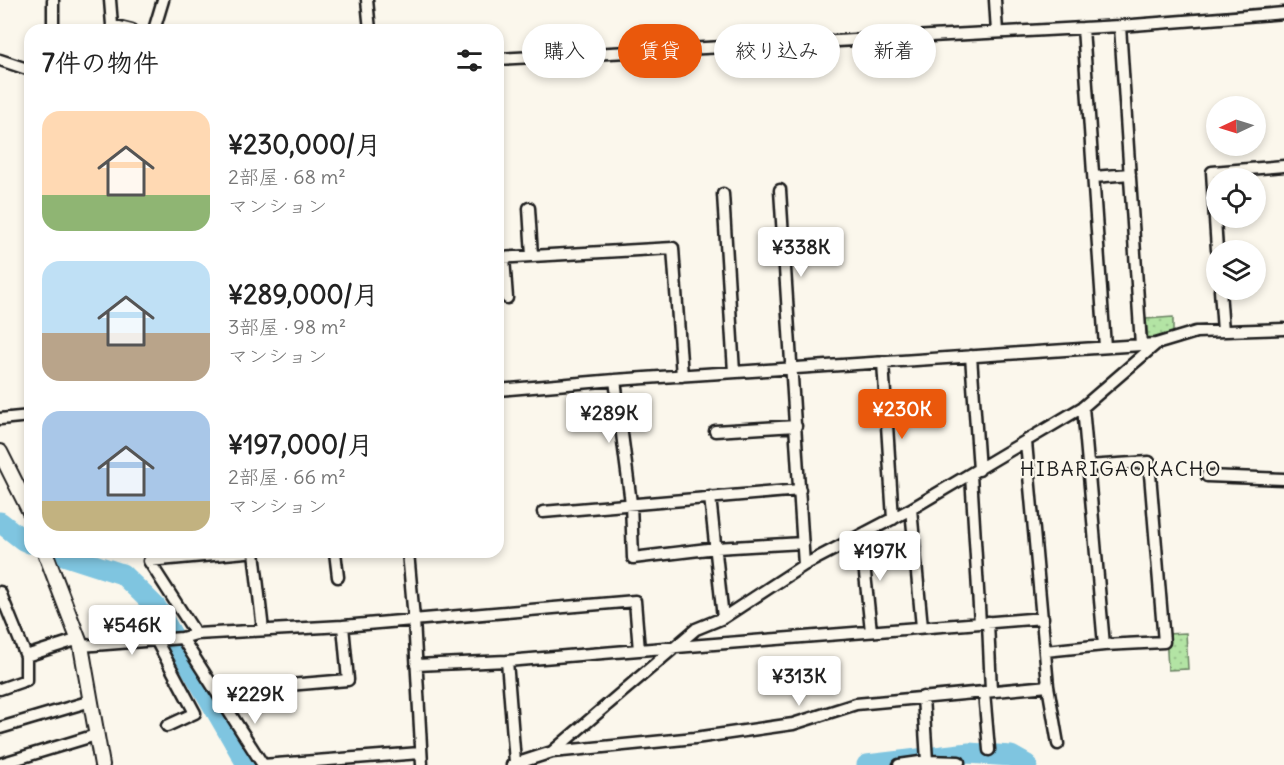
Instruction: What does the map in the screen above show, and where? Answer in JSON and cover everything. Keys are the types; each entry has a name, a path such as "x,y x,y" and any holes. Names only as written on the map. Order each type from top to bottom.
{"main road":[{"path":"0,452 24,500"},
{"path":"47,558 80,642 102,765"}],"street":[{"path":"53,0 53,24"},
{"path":"110,0 112,24"},
{"path":"156,24 163,0"},
{"path":"367,0 369,24"},
{"path":"995,0 997,33"},
{"path":"504,59 1120,26 1284,13"},
{"path":"1120,26 1141,345"},
{"path":"1083,28 1105,347"},
{"path":"0,60 24,68"},
{"path":"1216,240 1212,172 1284,166"},
{"path":"1094,177 1130,174"},
{"path":"780,190 804,565"},
{"path":"723,194 734,372"},
{"path":"529,208 532,256"},
{"path":"504,258 673,248 682,376"},
{"path":"504,278 507,298"},
{"path":"1221,300 1223,332"},
{"path":"504,389 1156,344 1196,332 1284,330"},
{"path":"552,752 696,629 723,618 804,565 911,509 1083,407 1156,344"},
{"path":"971,356 989,750"},
{"path":"883,362 893,519"},
{"path":"615,380 631,503 633,558 716,548 803,543"},
{"path":"1083,407 1104,645"},
{"path":"0,419 24,417"},
{"path":"715,431 796,426"},
{"path":"1026,441 1048,686 1058,744"},
{"path":"1046,651 1164,642 1149,462 1088,466"},
{"path":"1207,476 1284,479"},
{"path":"543,512 800,490"},
{"path":"710,497 723,618"},
{"path":"911,509 922,627"},
{"path":"861,535 871,631"},
{"path":"160,558 149,561 196,634"},
{"path":"255,558 263,630"},
{"path":"336,558 338,577"},
{"path":"409,558 422,765"},
{"path":"0,592 26,656 26,680 0,689"},
{"path":"26,656 80,642 156,640 182,638 196,634 343,626 635,601 639,650"},
{"path":"416,665 507,661 1043,618"},
{"path":"216,691 348,680 343,626"},
{"path":"182,638 263,765 354,762 420,753"},
{"path":"156,640 195,713 167,726"},
{"path":"507,661 514,764 552,752 695,738 793,724 856,704 1048,686"},
{"path":"923,697 927,761"},
{"path":"0,729 90,701"},
{"path":"0,764 96,735"},
{"path":"899,765 927,761 959,762 958,765"}],"green space":[{"path":"1173,317 1173,333 1158,340 1148,339 1146,319"},
{"path":"1186,633 1188,669 1168,670 1166,634"}],"waterway":[{"path":"0,522 24,540"},
{"path":"73,558 122,574 156,607 249,765"},
{"path":"867,765 969,753 1011,756 1027,765"}],"district":[{"name":"HIBARIGAOKACHO","path":"1121,469"}]}
